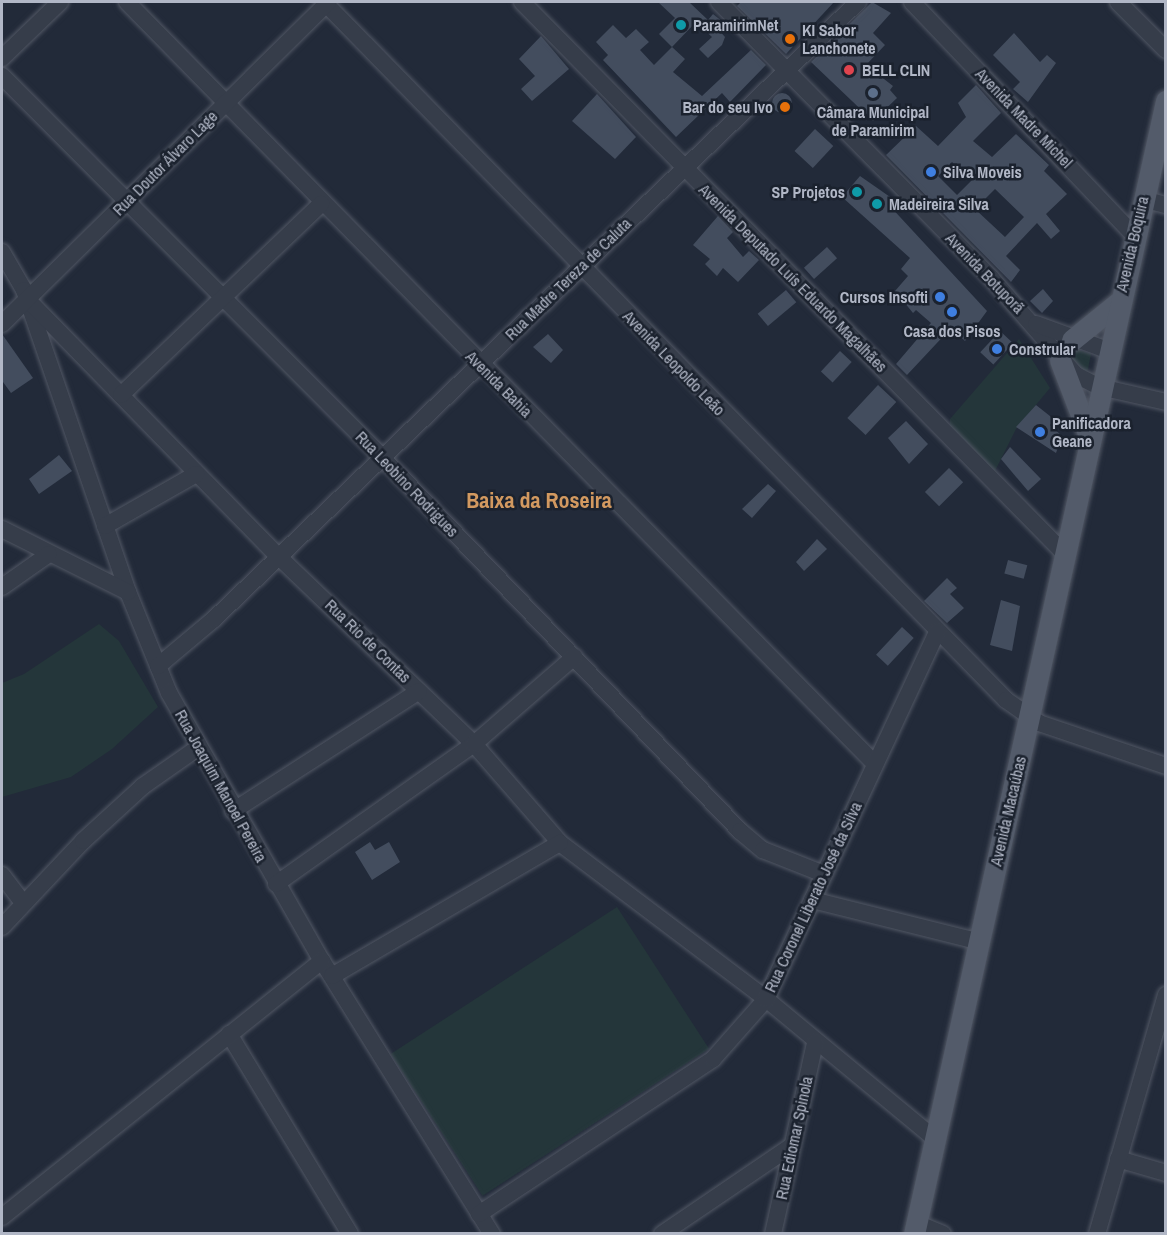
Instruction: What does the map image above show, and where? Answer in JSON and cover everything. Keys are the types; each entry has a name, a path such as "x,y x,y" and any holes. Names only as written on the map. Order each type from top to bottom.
{"main road":[{"name":"Avenida Boquira","path":"1100,387 1166,101"},
{"path":"1072,340 1119,302"},
{"path":"1060,360 1090,438"},
{"name":"Avenida Macaúbas","path":"915,1228 1100,387"}],"street":[{"path":"2,58 60,2"},
{"name":"Avenida Bahia","path":"127,2 321,204 874,763"},
{"name":"Rua Doutor Álvaro Lage","path":"2,324 326,2"},
{"name":"Avenida Leopoldo Leão","path":"326,2 580,267 937,632 1029,718"},
{"name":"Avenida Deputado Luís Eduardo Magalhães","path":"522,2 1065,554"},
{"name":"Avenida Botuporã","path":"719,2 1035,324 1060,360 1100,387"},
{"name":"Rua Madre Tereza de Caluta","path":"158,666 279,557 858,2"},
{"name":"Avenida Madre Michel","path":"912,2 1135,236"},
{"path":"1118,2 1166,50"},
{"name":"Rua Leobino Rodrigues","path":"2,76 382,457 752,842 824,874"},
{"path":"1143,199 1166,205"},
{"path":"121,395 321,204"},
{"name":"Rua Rio de Contas","path":"2,252 28,300 279,557 474,744 560,843 766,999 815,1043 934,1138"},
{"name":"Rua Joaquim Manoel Pereira","path":"28,300 128,592 158,666 233,811 276,884 492,1233"},
{"path":"1035,324 1072,340 1107,350"},
{"path":"1100,387 1166,402"},
{"path":"105,526 196,474"},
{"path":"2,529 128,592"},
{"path":"2,587 49,554"},
{"name":"Rua Coronel Liberato José da Silva","path":"479,1214 713,1059 766,999 937,632"},
{"path":"276,884 474,744 574,657"},
{"path":"233,811 419,691"},
{"path":"1029,718 1166,766"},
{"path":"2,927 22,902 143,786 199,747"},
{"path":"332,976 560,843"},
{"path":"2,875 22,902"},
{"path":"812,900 977,941"},
{"path":"2,1217 322,961"},
{"path":"1097,1233 1166,995"},
{"path":"230,1034 350,1233"},
{"name":"Rua Ediomar Spinola","path":"773,1233 790,1147 815,1043"},
{"path":"662,1233 790,1147"},
{"path":"1118,1159 1166,1173"},
{"path":"915,1228 943,1233"}],"shaded area":[{"path":"1019,339 1050,388 1016,429 995,471 950,426 950,419"},
{"path":"1058,343 1091,354 1087,374"},
{"path":"99,624 119,641 158,707 112,749 71,777 2,797 2,683 24,674"},
{"path":"617,907 709,1049 483,1196 391,1054"}],"building":[{"path":"658,2 689,2 708,20 713,14 723,22 717,28 725,37 722,45 708,58 699,49 712,37 696,22 672,47 659,34 675,18"},
{"path":"741,2 834,2 786,54 737,6"},
{"path":"872,2 891,13 873,33 885,45 866,65 893,86 890,90 897,98 873,121 811,62"},
{"path":"613,25 626,38 636,29 649,42 640,50 654,65 672,47 685,59 673,72 702,96 751,50 766,65 730,102 722,93 676,137 603,60 608,55 596,42"},
{"path":"1014,33 1040,62 1047,55 1056,63 1028,102 1013,89 1020,82 993,55"},
{"path":"541,36 569,69 532,101 521,89 535,76 519,59"},
{"path":"976,85 1001,113 973,141 992,157 1016,134 1049,165 1044,171 1067,194 1046,214 1060,231 1051,239 1037,223 1006,256 1020,270 1011,282 886,155 916,126 938,146 966,117 958,103","holes":["952,162 972,180 957,195 938,176","995,189 1024,217 1005,237 975,209"]},
{"path":"782,93 789,96 792,103 789,110 782,113 775,110 772,103 775,96"},
{"path":"597,94 636,137 615,159 572,121"},
{"path":"815,129 833,146 813,168 795,151"},
{"path":"860,176 893,199 888,204 987,311 965,341 951,328 907,375 896,364 931,323 916,310 913,313 895,291 908,276 901,269 910,258 842,197"},
{"path":"718,216 733,232 727,238 743,257 749,251 759,260 738,282 723,268 717,276 705,264 710,259 693,245"},
{"path":"827,247 837,258 814,279 804,268"},
{"path":"1043,289 1053,301 1042,313 1030,301"},
{"path":"786,290 796,302 768,326 758,314"},
{"name":"Constrular","path":"1000,331 1013,343 993,364 980,352"},
{"path":"2,334 33,378 11,393 3,382"},
{"path":"548,334 563,350 551,363 533,347"},
{"path":"840,351 852,362 833,382 821,371"},
{"path":"878,385 896,402 866,435 847,418"},
{"name":"Panificadora Geane","path":"1036,405 1055,420 1050,425 1062,436 1056,453 1016,427"},
{"path":"906,421 928,444 909,464 888,438"},
{"path":"1010,447 1041,479 1028,491 1001,459"},
{"path":"59,455 72,471 39,494 29,479"},
{"path":"949,468 963,482 939,506 925,492"},
{"path":"768,484 776,491 752,518 742,509"},
{"path":"817,539 827,549 804,571 796,562"},
{"path":"1008,560 1027,565 1024,579 1004,574"},
{"path":"947,578 957,588 950,594 964,608 947,623 924,601"},
{"path":"1001,600 1020,606 1012,651 990,645"},
{"path":"902,627 914,638 888,666 876,655"},
{"path":"370,842 375,850 389,842 400,862 372,880 355,852"}],"place":[{"name":"ParamirimNet","path":"681,25"},
{"name":"KI Sabor Lanchonete","path":"790,39"},
{"name":"BELL CLIN","path":"849,70"},
{"name":"Câmara Municipal de Paramirim","path":"873,93"},
{"name":"Bar do seu Ivo","path":"785,107"},
{"name":"Silva Moveis","path":"931,172"},
{"name":"SP Projetos","path":"857,192"},
{"name":"Madeireira Silva","path":"877,204"},
{"name":"Cursos Insofti","path":"940,297"},
{"name":"Casa dos Pisos","path":"952,312"},
{"name":"Constrular","path":"997,349"},
{"name":"Panificadora Geane","path":"1040,432"}],"district":[{"name":"Baixa da Roseira","path":"539,501"}]}
